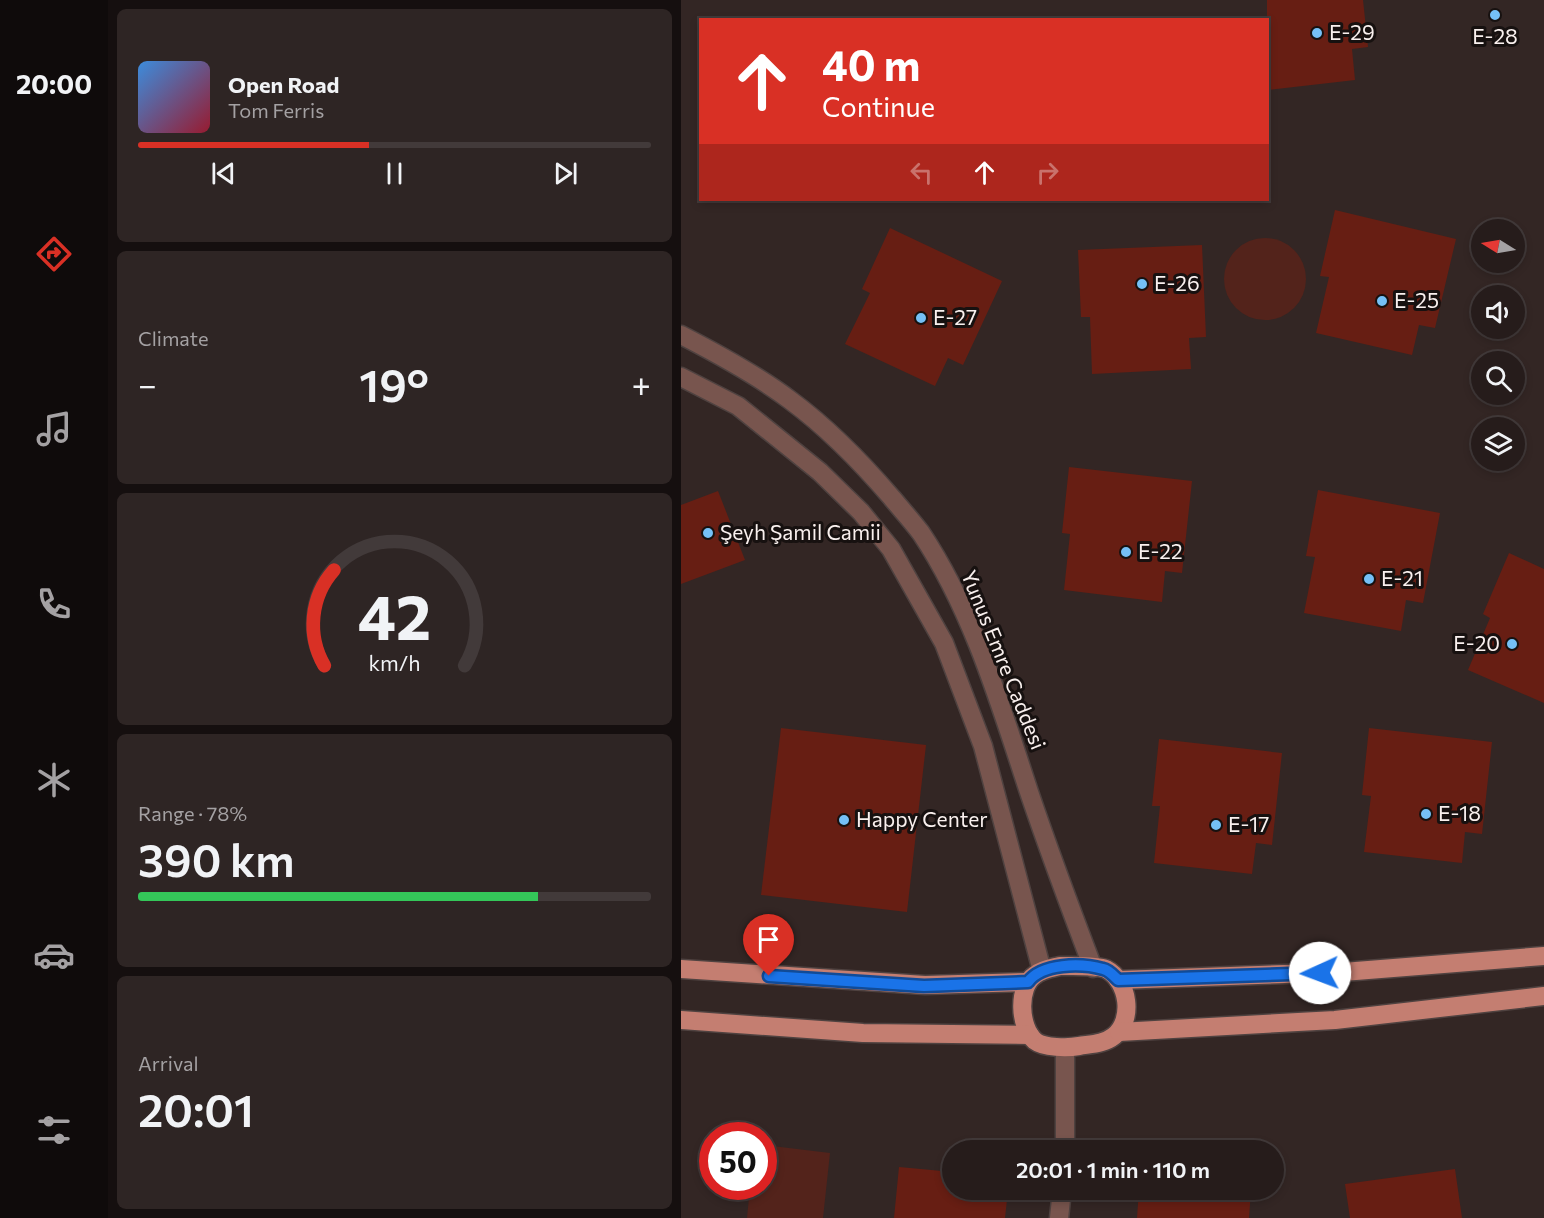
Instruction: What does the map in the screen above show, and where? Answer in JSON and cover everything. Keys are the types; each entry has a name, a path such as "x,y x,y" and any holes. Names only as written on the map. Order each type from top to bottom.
{"main road":[{"path":"1118,980 1343,972 1544,956"},
{"path":"681,969 924,986 1035,976 1060,966 1105,969 1118,980 1125,995 1126,1014 1119,1032 1107,1041 1065,1048 1037,1042 1023,1023 1022,1005 1035,976"},
{"path":"1119,1032 1335,1020 1544,996"},
{"path":"681,1020 863,1033 1030,1035"}],"street":[{"name":"Yunus Emre Caddesi","path":"681,335 720,355 790,400 842,445 920,531 945,573 975,639 1005,720 1050,856 1093,968"},
{"path":"681,377 738,406 820,472 861,512 891,549 944,643 983,746 1035,976"},
{"path":"1065,1048 1065,1140"},
{"path":"1059,1218 1061,1200"}],"shaded area":[{"path":"1265,238 1281,241 1294,250 1303,263 1306,279 1303,295 1294,308 1281,317 1265,320 1249,317 1236,308 1227,295 1224,279 1227,263 1236,250 1249,241"},
{"path":"777,1147 830,1153 823,1218 747,1218 749,1200 777,1200"}],"building":[{"name":"E-29","path":"1267,0 1363,0 1368,47 1352,49 1355,80 1269,90 1269,18 1267,18"},
{"name":"E-25","path":"1335,210 1456,239 1435,328 1419,325 1412,355 1316,333 1329,277 1320,276"},
{"name":"E-27","path":"890,228 1002,281 963,365 948,358 935,386 845,344 870,293 862,289"},
{"name":"E-26","path":"1202,245 1206,337 1189,338 1191,369 1092,374 1090,317 1081,317 1078,250"},
{"name":"E-22","path":"1069,467 1192,481 1182,573 1165,571 1162,602 1064,590 1070,534 1062,533"},
{"name":"E-21","path":"1318,490 1440,513 1423,603 1406,600 1401,631 1304,613 1315,557 1306,556"},
{"name":"Şeyh Şamil Camii","path":"718,491 745,560 681,584 681,505"},
{"name":"E-20","path":"1509,553 1544,569 1544,703 1468,670 1490,618 1483,614"},
{"name":"Happy Center","path":"781,728 926,745 907,912 761,895"},
{"name":"E-18","path":"1369,728 1492,742 1482,834 1465,832 1462,863 1364,852 1371,796 1362,795"},
{"name":"E-17","path":"1159,739 1282,753 1272,845 1256,843 1252,874 1154,863 1160,806 1152,806"},
{"path":"899,1167 942,1171 942,1200 1007,1200 1005,1218 894,1218"},
{"path":"1455,1169 1462,1218 1350,1218 1345,1184"},
{"path":"1138,1200 1250,1200 1249,1218 1137,1218"}],"place":[{"name":"E-28","path":"1495,15"},
{"name":"E-29","path":"1317,33"},
{"name":"E-26","path":"1142,284"},
{"name":"E-25","path":"1382,301"},
{"name":"E-27","path":"921,318"},
{"name":"Şeyh Şamil Camii","path":"708,533"},
{"name":"E-22","path":"1126,552"},
{"name":"E-21","path":"1369,579"},
{"name":"E-20","path":"1512,644"},
{"name":"E-18","path":"1426,814"},
{"name":"Happy Center","path":"844,820"},
{"name":"E-17","path":"1216,825"}],"route":[{"path":"769,976 924,986 1028,982 1042,970 1060,966 1105,969 1118,980 1320,973"}]}
